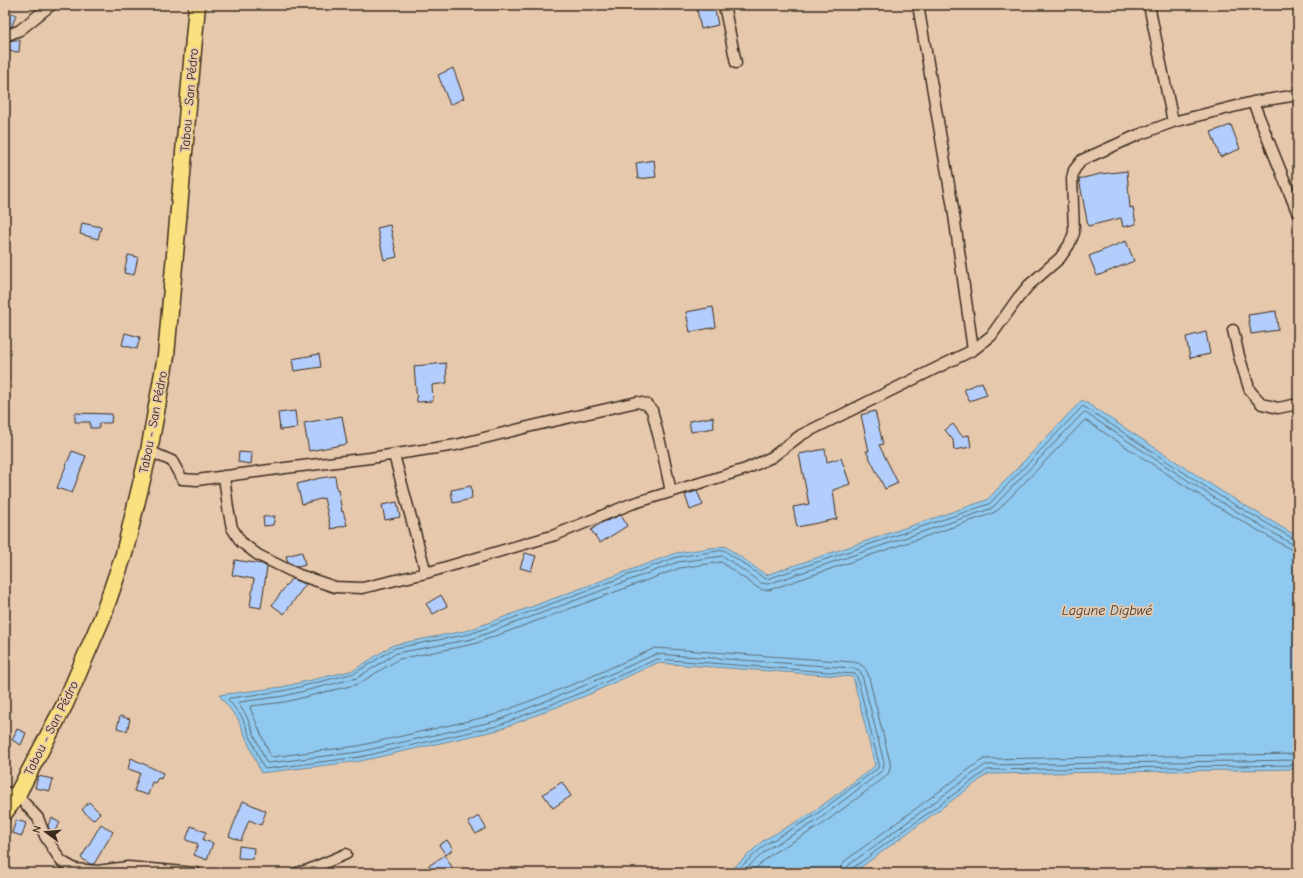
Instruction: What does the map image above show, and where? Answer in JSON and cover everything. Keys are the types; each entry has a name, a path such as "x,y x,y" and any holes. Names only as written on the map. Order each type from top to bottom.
{"main road":[{"name":"Tabou - San Pédro","path":"5,812 11,793 65,704 102,618 124,554 149,451 166,356 197,5"}],"street":[{"path":"8,35 20,30 51,5"},
{"path":"724,5 736,63"},
{"path":"918,5 953,208 973,350"},
{"path":"1149,5 1173,122"},
{"path":"224,476 232,528 241,542 258,555 299,575 335,588 362,588 426,573 555,535 631,504 719,478 753,466 772,457 800,436 973,350 991,336 1029,285 1060,258 1069,245 1074,233 1072,178 1074,170 1082,160 1138,135 1173,122 1253,102 1298,95"},
{"path":"1253,102 1298,214"},
{"path":"1233,330 1239,356 1250,391 1262,404 1278,408 1298,404"},
{"path":"149,451 172,461 182,479 197,480 394,455 456,445 637,402 646,404 652,410 663,454 670,492"},
{"path":"394,455 426,573"},
{"path":"11,793 38,818 45,836 61,861 75,869 97,871 128,866 196,873"},
{"path":"296,873 308,870 346,854"}],"water":[{"name":"Lagune Digbwé","path":"1082,400 1221,491 1298,537 1298,769 988,774 853,873 728,873 764,840 812,813 875,766 853,677 657,663 585,696 498,730 361,761 261,773 238,719 219,695 282,687 354,670 393,645 469,630 676,553 725,546 766,575 987,500"}],"building":[{"path":"696,5 714,5 718,25 701,29"},
{"path":"5,10 16,15 12,26 5,29"},
{"path":"20,40 19,52 5,51 5,41"},
{"path":"453,68 464,98 450,105 438,75"},
{"path":"1231,125 1240,149 1220,157 1211,132"},
{"path":"654,160 656,177 638,179 636,163"},
{"path":"1127,171 1130,208 1133,207 1136,224 1123,227 1121,218 1088,226 1079,179 1100,174"},
{"path":"82,223 101,227 98,239 80,234"},
{"path":"390,225 397,257 384,260 377,228"},
{"path":"1126,241 1134,261 1097,276 1089,256"},
{"path":"128,255 138,257 134,275 124,273"},
{"path":"713,307 716,327 690,332 686,312"},
{"path":"1276,311 1278,330 1251,334 1248,315"},
{"path":"1206,332 1210,354 1190,358 1186,337"},
{"path":"125,333 140,337 137,349 122,345"},
{"path":"319,354 321,367 294,371 292,359"},
{"path":"446,363 447,383 432,385 433,401 417,402 414,366"},
{"path":"982,382 987,395 969,401 964,389"},
{"path":"295,411 297,428 280,430 278,413"},
{"path":"875,411 883,444 879,445 898,483 885,489 866,451 869,451 861,415"},
{"path":"75,413 112,414 111,423 99,423 99,428 90,428 90,422 75,422"},
{"path":"342,416 347,444 309,451 304,423"},
{"path":"713,417 714,428 691,432 689,421"},
{"path":"953,424 962,436 969,435 971,447 954,450 953,440 945,430"},
{"path":"825,449 827,462 841,458 850,484 833,490 837,519 797,527 793,507 809,504 799,454"},
{"path":"72,451 86,456 72,493 57,488"},
{"path":"239,452 252,453 251,464 238,462"},
{"path":"335,476 342,512 343,511 347,525 331,529 324,498 302,504 297,484"},
{"path":"471,486 472,499 453,503 451,490"},
{"path":"697,491 703,505 690,510 685,495"},
{"path":"397,502 400,517 385,520 382,505"},
{"path":"621,515 627,526 600,543 591,530 601,523"},
{"path":"275,516 273,525 264,526 263,517"},
{"path":"302,552 305,565 298,567 288,562 286,556"},
{"path":"525,553 536,556 531,571 520,568"},
{"path":"235,560 262,564 267,567 261,608 250,606 254,579 232,575"},
{"path":"291,579 306,584 284,614 272,605"},
{"path":"441,595 447,606 433,614 426,604"},
{"path":"120,716 130,719 127,731 117,728"},
{"path":"17,729 26,733 21,745 12,740"},
{"path":"131,758 163,773 161,779 158,778 155,783 152,782 148,795 134,791 140,773 128,769"},
{"path":"38,776 53,779 50,791 35,788"},
{"path":"562,782 571,796 553,808 543,794"},
{"path":"243,801 266,811 261,825 249,820 241,841 229,836"},
{"path":"89,802 100,813 93,820 82,810"},
{"path":"479,816 486,828 476,834 468,822"},
{"path":"52,818 60,823 54,832 49,829 48,825"},
{"path":"16,820 26,823 22,836 12,833"},
{"path":"101,824 113,832 94,864 90,864 81,858"},
{"path":"191,826 206,832 203,840 213,843 207,860 194,855 198,844 186,840"},
{"path":"447,840 453,849 446,855 439,845"},
{"path":"239,846 254,848 253,859 238,858"},
{"path":"445,855 453,869 447,873 431,873 427,867"}]}
